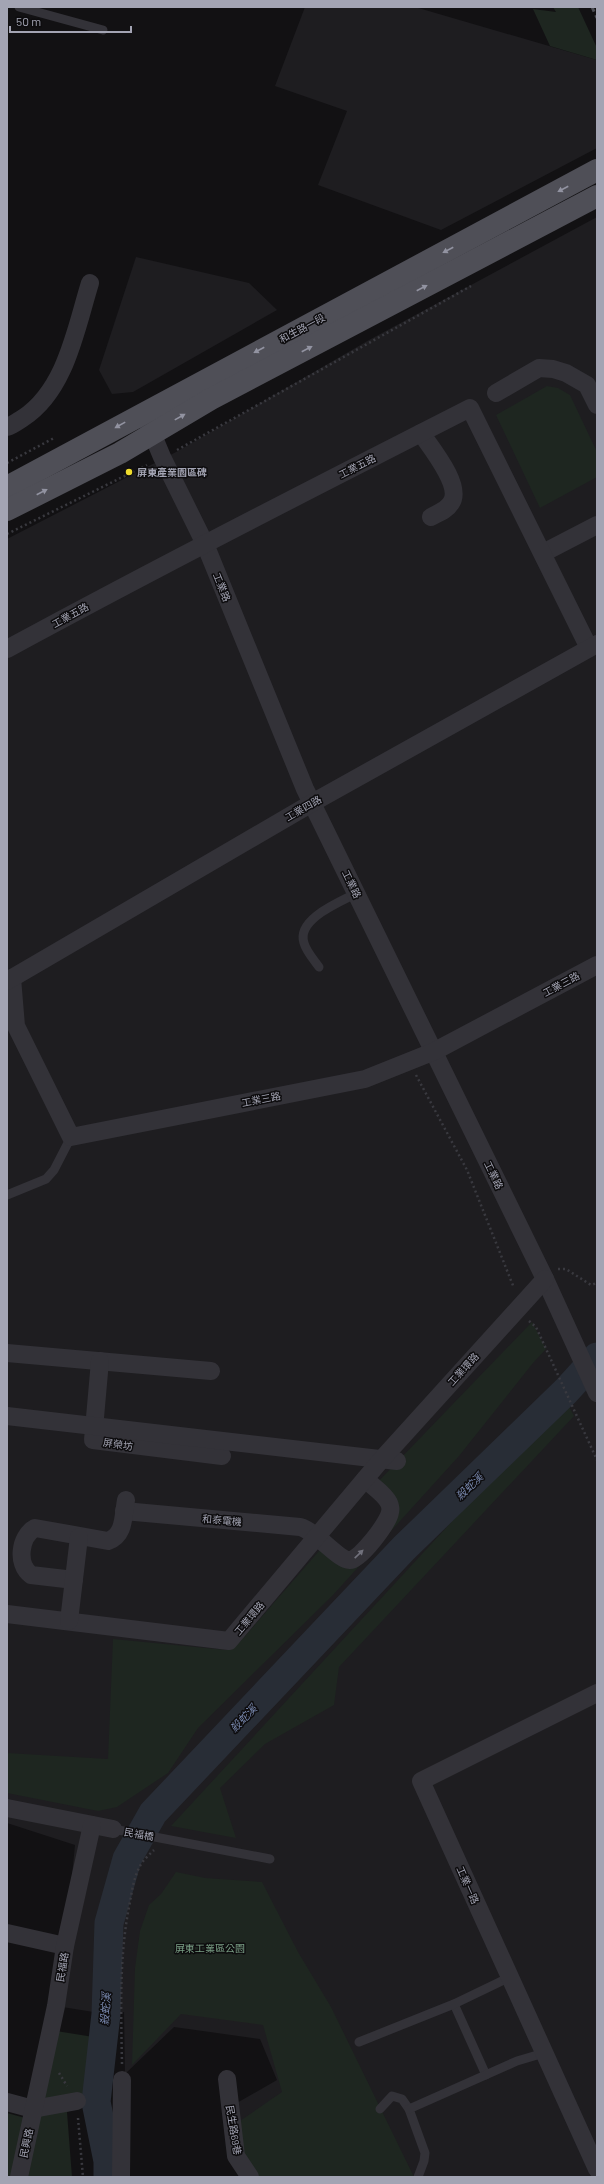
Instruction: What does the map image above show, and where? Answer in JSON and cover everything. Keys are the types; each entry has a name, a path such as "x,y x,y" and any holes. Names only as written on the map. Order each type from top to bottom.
{"main road":[{"name":"和生路一段","path":"7,487 142,412 597,170"},
{"name":"和生路一段","path":"7,510 120,452 152,432 597,196"}],"street":[{"path":"7,426 32,412 64,367 90,283"},
{"path":"496,393 539,368 553,369 566,373 587,385 597,405"},
{"name":"工業五路","path":"7,650 170,560 205,544 470,408 542,553 593,646"},
{"name":"工業路","path":"142,412 162,458 205,544 312,803 545,1279 597,1393"},
{"path":"421,433 452,481 455,493 452,503 447,509 431,517"},
{"path":"542,553 597,526"},
{"name":"工業四路","path":"10,979 312,803 593,646"},
{"name":"工業三路","path":"71,1136 365,1079 434,1051 597,965"},
{"path":"10,979 11,1028 71,1136"},
{"name":"工業環路","path":"7,1614 229,1641 365,1479 389,1460 514,1313 545,1279"},
{"path":"7,1353 211,1371"},
{"name":"屏榮坊","path":"100,1361 93,1440 222,1456"},
{"path":"7,1416 389,1460"},
{"name":"和泰電機","path":"74,1580 31,1575 26,1571 21,1560 23,1542 28,1532 35,1528 101,1541 116,1538 121,1531 125,1506 300,1527 317,1536 342,1558 349,1561 357,1558 384,1526 391,1511 388,1502 365,1479"},
{"path":"69,1621 79,1537"},
{"name":"工業一路","path":"597,1693 421,1781 597,2169"},
{"path":"7,1808 113,1829"},
{"name":"民福路","path":"33,2109 56,2006 65,1946 92,1825"},
{"path":"7,1933 65,1946"},
{"path":"121,2177 122,2080"},
{"name":"民生路69巷","path":"227,2080 236,2156 250,2177"},
{"path":"7,2102 33,2109 77,2101"},
{"name":"民興路","path":"19,2177 33,2109"}],"lane":[{"path":"19,7 103,30"},
{"path":"319,967 304,943 303,934 307,924 316,916 356,893"},
{"path":"7,1195 46,1179 54,1170 71,1136"},
{"name":"民福橋","path":"113,1829 270,1859"},
{"path":"359,2042 454,2004 510,1976"},
{"path":"454,2004 486,2075"},
{"path":"409,2109 517,2061 544,2053"},
{"path":"380,2109 392,2096 402,2099 409,2109 425,2153 418,2177"}],"path":[{"path":"7,534 162,458 473,284"},
{"path":"415,1059 416,1075 467,1170 514,1282 515,1293 511,1307 514,1313 523,1319 532,1322 536,1327 597,1460"},
{"path":"545,1279 557,1269 566,1269 591,1285 597,1283"},
{"path":"122,2080 120,1994 123,1950 128,1911 134,1882 140,1866 165,1839"}],"shaded area":[{"path":"305,7 415,7 597,60 597,148 441,230 318,185 347,111 275,86"},
{"path":"597,217 597,2177 254,2177 235,2104 277,2080 260,2039 174,2027 125,2074 124,2012 106,2014 56,2006 65,1946 75,1845 7,1823 7,539 178,451 369,340"},
{"path":"136,257 249,283 277,310 133,392 112,394 99,370"}],"green space":[{"path":"553,7 578,7 597,48 597,60 550,46 533,9 556,12"},
{"path":"547,386 558,388 570,395 597,452 597,477 540,508 496,415"},
{"path":"532,1322 546,1349 533,1363 459,1456 333,1595 198,1728 168,1773 117,1807 98,1811 7,1793 7,1753 108,1759 113,1639 226,1650 239,1643 326,1543 349,1561 391,1511 373,1487"},
{"path":"565,1399 574,1416 339,1667 334,1705 265,1744 220,1788 236,1838 171,1826"},
{"name":"屏東工業區公園","path":"176,1872 205,1878 262,1882 298,1952 331,2007 414,2177 258,2177 242,2155 240,2121 282,2092 263,2025 181,2014 132,2065 135,1968 140,1931 149,1905 161,1894"},
{"path":"50,2030 106,2039 107,2094 96,2102 67,2112 72,2177 7,2177 7,2113 29,2119"}],"waterway":[{"name":"殺蛇溪","path":"108,2177 108,2161 96,2102 106,2014 109,1923 127,1859 153,1813 404,1548 566,1391 597,1357"}],"railway":[{"path":"592,7 597,18"}],"place":[{"name":"屏東產業園區碑","path":"129,472"}]}
